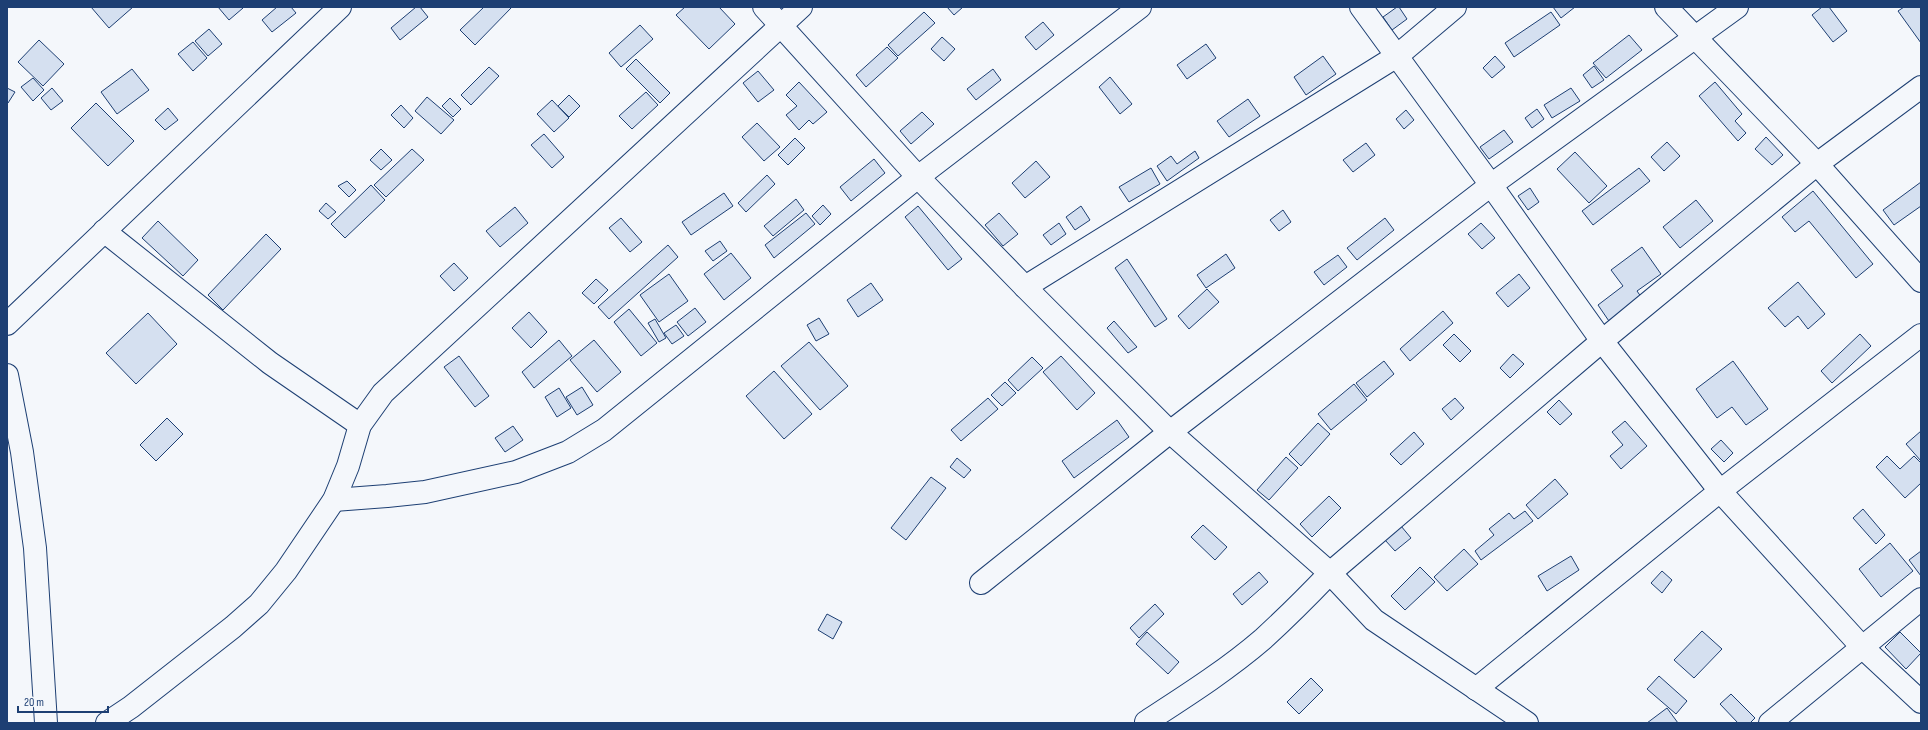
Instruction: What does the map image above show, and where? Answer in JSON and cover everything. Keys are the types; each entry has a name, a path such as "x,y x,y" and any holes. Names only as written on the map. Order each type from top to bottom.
{"street":[{"path":"7,324 340,7"},
{"path":"764,7 918,177 1025,287 1170,432 1330,573 1374,620 1527,723"},
{"path":"107,723 227,632 259,604 286,571 334,500 348,466 360,425 383,393 801,7"},
{"path":"334,500 425,492 516,472 568,452 604,430 918,177 1140,7"},
{"path":"1361,7 1491,185 1602,341 1720,491 1862,647 1921,702"},
{"path":"1025,287 1397,56 1455,7"},
{"path":"1666,7 1817,164 1921,281"},
{"path":"981,583 1170,432 1491,185 1737,7"},
{"path":"1146,722 1206,683 1262,640 1330,573 1602,341 1817,164 1921,86"},
{"path":"104,232 270,363 360,425"},
{"path":"1476,689 1720,491 1921,335"},
{"path":"7,375 22,452 35,548 46,723"},
{"path":"1770,723 1921,599"}],"building":[{"path":"91,7 133,7 109,28"},
{"path":"218,7 241,7 243,8 229,20"},
{"path":"277,7 291,7 296,13 272,32 262,20"},
{"path":"416,7 420,7 428,17 400,40 391,28"},
{"path":"484,7 512,7 475,45 460,30"},
{"path":"685,7 719,7 735,24 709,49 676,15"},
{"path":"947,7 963,7 954,15"},
{"path":"1399,7 1407,19 1392,30 1383,17"},
{"path":"1553,7 1575,7 1561,18"},
{"path":"1822,7 1829,7 1847,31 1833,42 1812,15"},
{"path":"1904,7 1921,7 1921,43 1898,11"},
{"path":"924,12 935,23 898,56 888,45"},
{"path":"1551,12 1560,25 1514,57 1505,43"},
{"path":"1043,22 1054,35 1036,50 1025,37"},
{"path":"640,25 653,39 621,67 609,53"},
{"path":"209,29 222,44 208,56 195,41"},
{"path":"1629,35 1642,50 1606,78 1593,63"},
{"path":"942,37 955,49 944,61 931,49"},
{"path":"39,40 64,64 43,86 18,62"},
{"path":"193,42 207,58 193,71 178,54"},
{"path":"1206,44 1216,58 1187,79 1177,65"},
{"path":"887,47 898,58 866,87 856,75"},
{"path":"1323,56 1336,74 1306,95 1294,77"},
{"path":"1495,56 1505,67 1492,78 1483,68"},
{"path":"636,59 670,93 660,103 626,69"},
{"path":"1594,66 1604,80 1592,88 1583,75"},
{"path":"489,67 499,76 471,105 461,95"},
{"path":"132,69 149,90 117,114 101,92"},
{"path":"993,69 1001,80 976,100 967,89"},
{"path":"758,71 774,90 758,102 743,83"},
{"path":"1110,77 1132,104 1120,114 1099,87"},
{"path":"33,78 44,90 33,101 21,87"},
{"path":"799,82 827,112 813,124 809,120 799,130 786,115 797,106 786,95"},
{"path":"1715,82 1742,114 1735,121 1746,133 1738,141 1699,96"},
{"path":"7,88 15,92 8,103 7,102"},
{"path":"52,88 63,101 51,110 41,98"},
{"path":"1571,88 1580,101 1552,118 1544,105"},
{"path":"646,92 658,105 632,129 619,116"},
{"path":"569,95 580,106 569,117 558,106"},
{"path":"427,97 454,120 441,134 415,111"},
{"path":"450,98 461,109 453,117 442,106"},
{"path":"1248,99 1260,116 1229,137 1217,121"},
{"path":"552,100 569,118 554,132 537,114"},
{"path":"96,103 134,141 108,166 71,128"},
{"path":"401,105 413,118 404,128 391,115"},
{"path":"168,108 178,120 165,130 155,120"},
{"path":"1537,109 1544,119 1532,128 1525,118"},
{"path":"1406,110 1414,120 1404,129 1396,119"},
{"path":"922,112 934,124 911,144 900,131"},
{"path":"757,123 780,147 764,161 742,137"},
{"path":"1504,130 1513,142 1489,159 1480,147"},
{"path":"544,134 564,157 552,168 531,145"},
{"path":"1766,137 1783,155 1772,165 1755,149"},
{"path":"795,138 805,148 788,165 778,155"},
{"path":"1667,142 1680,156 1664,171 1651,157"},
{"path":"1366,143 1375,155 1353,172 1343,160"},
{"path":"381,149 392,160 381,170 370,160"},
{"path":"412,149 424,160 386,197 374,185"},
{"path":"1195,151 1199,158 1167,181 1157,166 1171,156 1177,164"},
{"path":"1575,152 1607,186 1589,203 1557,169"},
{"path":"874,159 885,173 851,201 840,187"},
{"path":"1036,161 1050,177 1025,198 1012,183"},
{"path":"1151,168 1160,184 1129,202 1119,187"},
{"path":"1639,168 1650,181 1593,225 1582,211"},
{"path":"767,175 775,184 746,212 738,203"},
{"path":"347,181 356,190 349,197 338,186"},
{"path":"1921,182 1921,206 1894,225 1883,210"},
{"path":"371,185 385,200 345,238 331,224"},
{"path":"1530,188 1539,202 1528,210 1518,196"},
{"path":"1813,191 1873,264 1856,278 1809,221 1795,232 1782,217"},
{"path":"724,193 733,206 691,235 682,222"},
{"path":"796,199 804,210 773,236 764,226"},
{"path":"1696,200 1713,221 1680,248 1663,227"},
{"path":"326,203 336,212 328,219 319,211"},
{"path":"823,205 831,214 820,225 812,216"},
{"path":"918,206 962,259 948,270 905,217"},
{"path":"1081,206 1090,220 1075,230 1066,217"},
{"path":"515,207 528,223 500,247 486,231"},
{"path":"1283,210 1291,222 1279,231 1270,220"},
{"path":"806,213 815,224 774,258 765,245"},
{"path":"999,213 1018,234 1003,246 985,225"},
{"path":"621,218 642,242 630,252 609,228"},
{"path":"1385,218 1394,230 1357,260 1347,248"},
{"path":"158,221 198,260 183,276 142,238"},
{"path":"1059,223 1066,234 1051,245 1043,235"},
{"path":"1481,223 1495,238 1482,249 1468,234"},
{"path":"266,234 281,249 223,310 208,295"},
{"path":"720,241 727,251 713,261 705,251"},
{"path":"668,245 678,257 609,319 598,307"},
{"path":"1642,247 1661,274 1637,291 1646,304 1613,327 1598,305 1623,286 1611,270"},
{"path":"731,253 751,278 724,300 704,274"},
{"path":"1226,254 1235,268 1206,288 1197,275"},
{"path":"1338,255 1347,267 1324,285 1314,272"},
{"path":"1127,259 1167,319 1155,327 1115,268"},
{"path":"454,263 468,278 454,291 440,276"},
{"path":"669,274 688,301 659,322 640,295"},
{"path":"1519,274 1530,288 1508,307 1496,293"},
{"path":"596,279 608,290 594,304 582,293"},
{"path":"1798,282 1825,314 1808,329 1798,316 1785,327 1768,308"},
{"path":"871,283 883,300 858,317 847,300"},
{"path":"1207,289 1219,302 1189,329 1178,316"},
{"path":"695,308 706,322 688,336 677,322"},
{"path":"629,309 657,343 641,356 614,322"},
{"path":"1443,311 1453,323 1410,361 1400,349"},
{"path":"529,312 547,332 531,348 512,328"},
{"path":"148,313 177,344 136,384 106,353"},
{"path":"819,318 829,334 816,341 807,325"},
{"path":"655,319 666,338 659,342 648,323"},
{"path":"1114,321 1137,347 1128,353 1107,328"},
{"path":"676,325 684,336 672,344 664,333"},
{"path":"1454,334 1471,351 1460,362 1443,345"},
{"path":"1860,334 1871,346 1832,383 1821,371"},
{"path":"559,340 572,356 534,388 522,372"},
{"path":"594,340 621,372 597,392 570,360"},
{"path":"809,342 848,386 820,410 781,366"},
{"path":"1513,354 1524,364 1510,378 1500,368"},
{"path":"459,356 489,396 475,407 444,367"},
{"path":"1061,356 1095,393 1077,410 1043,372"},
{"path":"1032,357 1043,368 1018,391 1008,380"},
{"path":"1384,361 1394,374 1367,397 1356,383"},
{"path":"1733,361 1768,409 1746,425 1732,407 1717,418 1696,389"},
{"path":"774,371 812,414 784,439 746,396"},
{"path":"1005,382 1016,393 1002,406 991,395"},
{"path":"1354,384 1367,400 1331,430 1318,414"},
{"path":"582,387 593,405 577,415 566,397"},
{"path":"559,388 571,408 557,417 545,397"},
{"path":"988,398 998,409 961,441 951,430"},
{"path":"1455,398 1464,408 1451,420 1442,409"},
{"path":"1559,400 1572,414 1560,425 1547,412"},
{"path":"167,418 183,434 156,461 140,445"},
{"path":"1117,420 1129,437 1074,478 1062,461"},
{"path":"1625,421 1647,446 1621,469 1610,456 1623,445 1612,432"},
{"path":"1318,423 1330,434 1301,466 1289,454"},
{"path":"513,426 523,440 505,452 495,438"},
{"path":"1921,431 1921,461 1906,444"},
{"path":"1414,432 1424,444 1401,465 1390,454"},
{"path":"1721,440 1733,453 1724,462 1711,449"},
{"path":"1887,456 1900,469 1914,456 1921,463 1921,483 1905,498 1876,467"},
{"path":"1286,457 1298,468 1269,500 1257,490"},
{"path":"957,458 971,470 964,478 950,467"},
{"path":"931,477 946,488 906,540 891,528"},
{"path":"1555,479 1568,494 1538,519 1526,505"},
{"path":"1329,496 1341,508 1312,537 1300,524"},
{"path":"1863,509 1885,535 1876,544 1853,518"},
{"path":"1525,511 1533,521 1481,560 1475,551 1494,535 1489,529 1509,513 1514,519"},
{"path":"1203,525 1227,547 1215,560 1191,537"},
{"path":"1401,526 1411,538 1395,551 1385,540"},
{"path":"1890,543 1913,571 1881,597 1859,569"},
{"path":"1464,549 1478,564 1447,591 1434,577"},
{"path":"1921,551 1921,576 1909,560"},
{"path":"1571,556 1579,570 1547,591 1538,576"},
{"path":"1420,567 1435,582 1405,610 1391,596"},
{"path":"1662,571 1672,580 1662,593 1651,583"},
{"path":"1259,572 1268,582 1242,605 1233,594"},
{"path":"1155,604 1164,614 1139,638 1130,628"},
{"path":"827,614 842,622 833,639 818,630"},
{"path":"1702,631 1722,649 1694,678 1674,660"},
{"path":"1147,632 1179,662 1168,674 1136,644"},
{"path":"1900,632 1921,653 1906,669 1885,647"},
{"path":"1659,676 1687,701 1676,714 1647,689"},
{"path":"1311,678 1323,690 1299,714 1287,702"},
{"path":"1731,694 1755,718 1750,723 1738,723 1720,704"},
{"path":"1667,708 1678,723 1647,723"}]}
